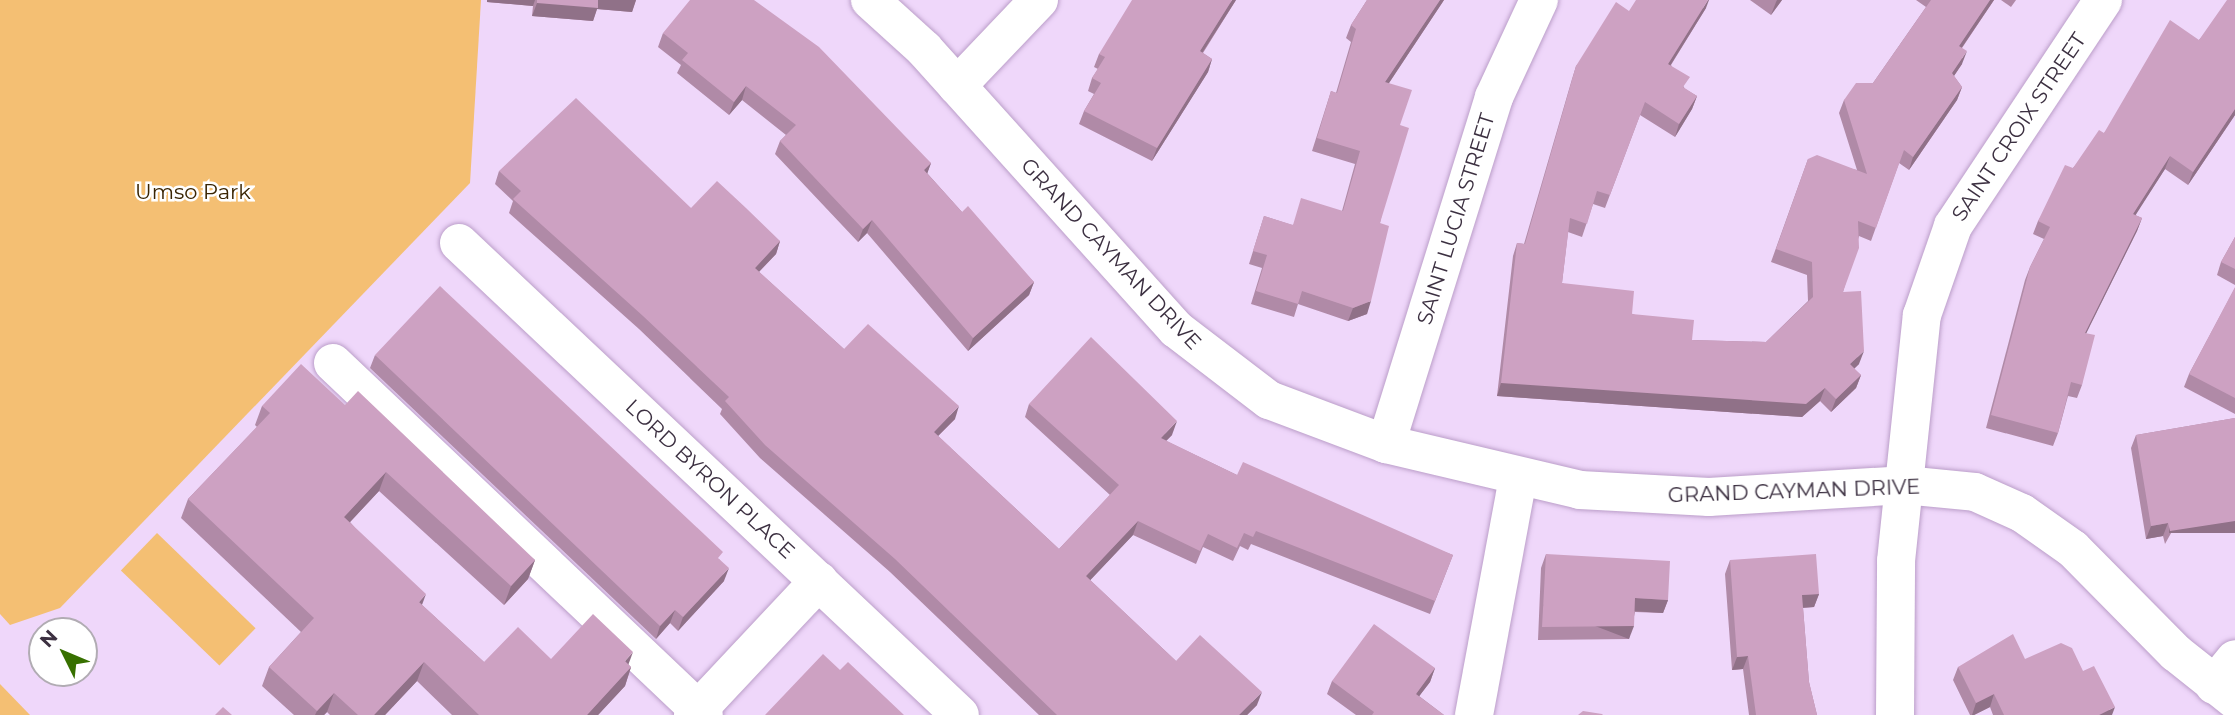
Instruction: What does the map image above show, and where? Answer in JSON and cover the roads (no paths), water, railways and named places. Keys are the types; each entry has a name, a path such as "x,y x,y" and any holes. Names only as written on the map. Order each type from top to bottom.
{"street":[{"name":"GRAND CAYMAN DRIVE","path":"870,0 957,86 1206,355 1269,400 1386,444 1517,478 1580,490 1709,498 1904,485 1975,492 2022,513 2095,568 2228,681"},
{"path":"957,86 1039,0"},
{"name":"SAINT LUCIA STREET","path":"1386,444 1494,97 1539,0"},
{"name":"SAINT CROIX STREET","path":"1895,715 1893,636 1912,379 1937,264 1979,183 2103,0"},
{"name":"LORD BYRON PLACE","path":"459,243 960,715"},
{"path":"333,363 698,713 819,582"},
{"path":"1474,715 1517,478"}],"park label":[{"name":"Umso Park","path":"193,192"}]}
